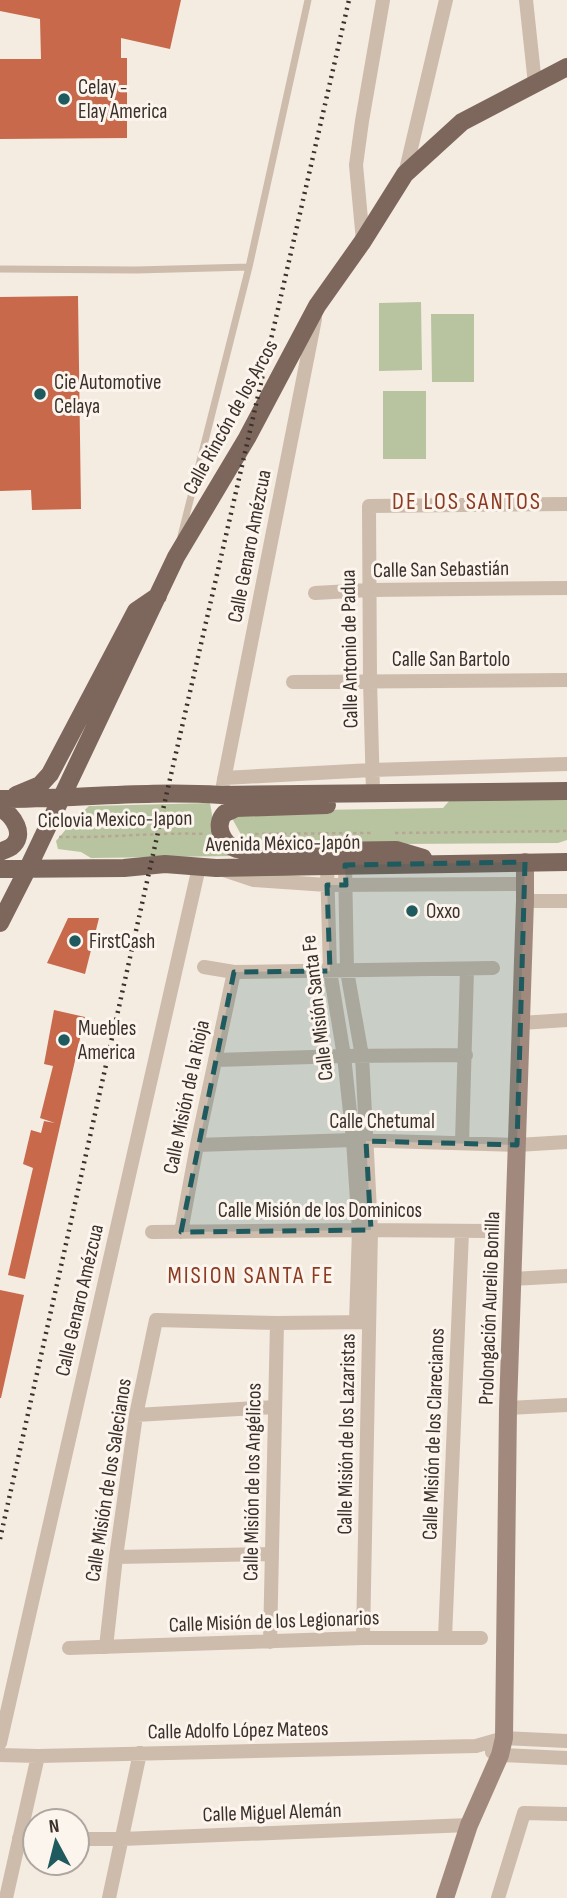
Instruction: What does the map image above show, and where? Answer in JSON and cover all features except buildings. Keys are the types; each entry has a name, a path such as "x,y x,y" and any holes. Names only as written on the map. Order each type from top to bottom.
{"main road":[{"name":"Calle Rincón de los Arcos","path":"0,923 176,558 247,438 317,306 363,241 405,174 462,122 567,67"},
{"path":"2,802 40,785 50,774 136,611 159,596"},
{"path":"2,802 223,786 373,792 567,791"},
{"path":"442,863 396,850 254,852 236,849 225,842 220,822 226,813 236,808 397,802 445,793"},
{"path":"0,852 13,846 18,837 18,825 5,810 2,802"},
{"name":"Avenida México-Japón","path":"0,869 124,868 165,864 208,867 567,862"}],"street":[{"path":"363,241 356,165 383,0"},
{"path":"405,174 446,0"},
{"path":"526,0 535,83"},
{"name":"Calle Genaro Amézcua","path":"223,786 317,306"},
{"name":"Calle Antonio de Padua","path":"373,792 369,506 567,504"},
{"name":"Calle San Sebastián","path":"315,593 369,590 567,589"},
{"name":"Calle San Bartolo","path":"293,682 567,680"},
{"path":"223,786 372,770 567,764"},
{"name":"Prolongación Aurelio Bonilla","path":"502,1746 508,1408 525,862"},
{"name":"Calle Misión Santa Fe","path":"336,865 346,885 347,971 362,1056 359,1141 365,1230"},
{"name":"Calle Misión Santa Fe","path":"336,865 327,885 330,971 359,1141"},
{"path":"208,867 254,880 525,892 567,901"},
{"name":"Calle Genaro Amézcua","path":"0,1743 208,867"},
{"path":"204,967 234,972 493,968"},
{"path":"462,1143 467,969"},
{"name":"Calle Misión de la Rioja","path":"181,1232 234,972"},
{"path":"521,1023 567,1020"},
{"path":"215,1060 466,1055"},
{"name":"Calle Chetumal","path":"197,1145 359,1141 517,1145 567,1142"},
{"name":"Calle Misión de los Lazaristas","path":"363,1638 362,1322 365,1230"},
{"name":"Calle Misión de los Dominicos","path":"152,1232 488,1231"},
{"name":"Calle Misión de los Clarecianos","path":"445,1638 462,1232"},
{"path":"512,1279 567,1276"},
{"name":"Calle Misión de los Salecianos","path":"106,1647 136,1415 156,1320 277,1323"},
{"path":"277,1323 362,1322"},
{"name":"Calle Misión de los Angélicos","path":"270,1642 277,1323"},
{"path":"508,1408 567,1405"},
{"path":"136,1415 275,1407"},
{"path":"116,1557 272,1554"},
{"name":"Calle Misión de los Legionarios","path":"69,1648 363,1638 481,1638"},
{"path":"502,1746 567,1741"},
{"path":"502,1746 567,1758"},
{"path":"445,1898 469,1825 502,1746"},
{"name":"Calle Adolfo López Mateos","path":"0,1755 502,1746"},
{"path":"109,1898 140,1754"},
{"path":"6,1898 38,1756"},
{"path":"498,1898 524,1813 567,1814"},
{"name":"Calle Miguel Alemán","path":"91,1839 469,1825"}],"lane":[{"path":"176,558 249,267 308,0"},
{"path":"0,269 249,267"}],"path":[{"path":"387,833 567,831"},
{"name":"Ciclovia Mexico-Japon","path":"43,837 84,838 172,832 221,834"},
{"path":"248,834 373,833"}],"highlighted area":[{"path":"525,862 517,1145 366,1141 371,1230 181,1232 234,972 330,971 327,885 346,885 345,865"}],"green space":[{"path":"421,302 422,370 379,371 379,303"},
{"path":"431,314 474,314 474,382 432,382"},
{"path":"383,391 426,391 426,459 383,459"},
{"path":"450,800 567,800 567,840 558,843 250,845 244,840 233,820 235,815 248,811 443,808"},
{"path":"210,803 213,820 234,856 91,858 81,852 58,849 56,841 89,806"}],"railway":[{"path":"0,1539 167,792 349,0"}],"place":[{"name":"Celay - Elay America","path":"64,99"},
{"name":"Cie Automotive Celaya","path":"40,394"},
{"name":"Oxxo","path":"412,911"},
{"name":"FirstCash","path":"75,941"},
{"name":"Muebles America","path":"64,1040"}],"district":[{"name":"DE LOS SANTOS","path":"467,501"},
{"name":"MISION SANTA FE","path":"251,1275"}]}
